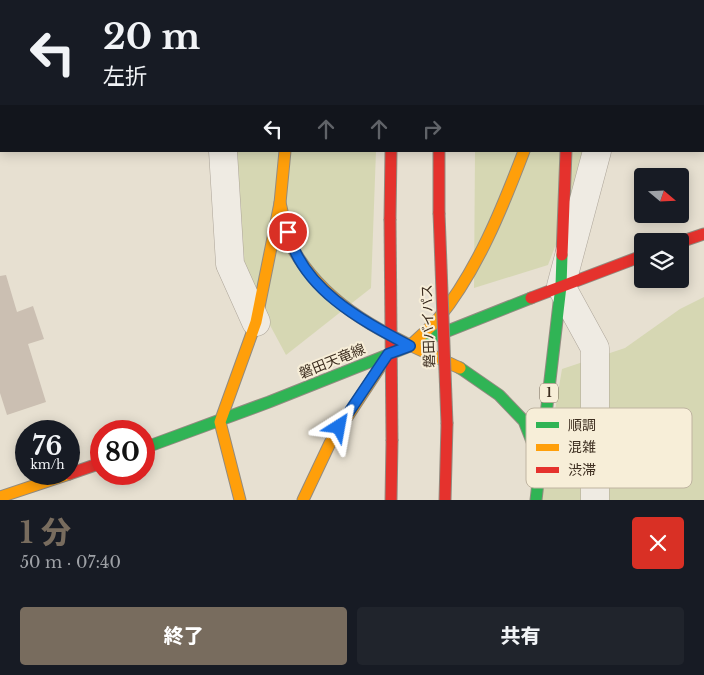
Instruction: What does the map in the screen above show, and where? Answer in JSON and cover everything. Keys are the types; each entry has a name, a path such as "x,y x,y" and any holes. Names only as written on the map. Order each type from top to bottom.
{"main road":[{"path":"240,500 220,422 256,322 280,203 285,152"},
{"path":"390,500 392,441 391,152"},
{"name":"磐田バイパス","path":"440,152 439,213 446,424 445,500"},
{"path":"410,346 439,317 473,263 510,186 524,152"},
{"name":"1","path":"546,408 561,286 566,152"},
{"path":"280,203 292,246 319,286 354,315 410,346 460,368 499,395 524,422 526,427"},
{"path":"689,239 704,234"},
{"name":"磐田天竜線","path":"155,444 220,422 388,354 634,259"},
{"path":"303,500 313,471 339,427 388,354"},
{"path":"0,497 36,485"}],"street":[{"path":"223,152 230,264 256,322"},
{"path":"596,408 596,348 561,286 597,152"}],"green space":[{"path":"223,152 376,152 371,288 286,355 229,249"},
{"path":"475,152 592,152 548,265 474,288"},
{"path":"704,297 704,500 540,500 542,488 692,488 692,408 555,408 562,369 625,348 680,309"}],"building":[{"path":"6,275 17,312 33,306 44,339 28,344 46,402 7,415 0,393 0,276"}],"traffic: fast":[{"path":"547,408 561,286 562,255"},
{"path":"155,444 269,402 531,298"},
{"path":"460,368 499,395 524,421 526,426"},
{"path":"536,500 537,488"}],"traffic: slow":[{"path":"240,500 220,422 256,322 280,203 285,152"},
{"path":"410,346 438,319 465,281 477,260 507,195 524,152"},
{"path":"280,203 286,231 292,247 307,270 324,289 344,306 388,334 460,368"},
{"path":"303,500 330,443 388,355"},
{"path":"0,497 36,485"}],"traffic: jam":[{"path":"390,219 391,152"},
{"path":"439,152 439,213"},
{"path":"562,255 566,152"},
{"path":"439,213 447,424"},
{"path":"390,219 392,441"},
{"path":"689,239 704,234"},
{"path":"531,298 634,259"},
{"path":"445,500 447,424"},
{"path":"391,500 392,441"},
{"path":"80,470 90,467"}],"route":[{"path":"288,232 292,246 319,286 354,315 410,346 388,354 339,427"}]}
